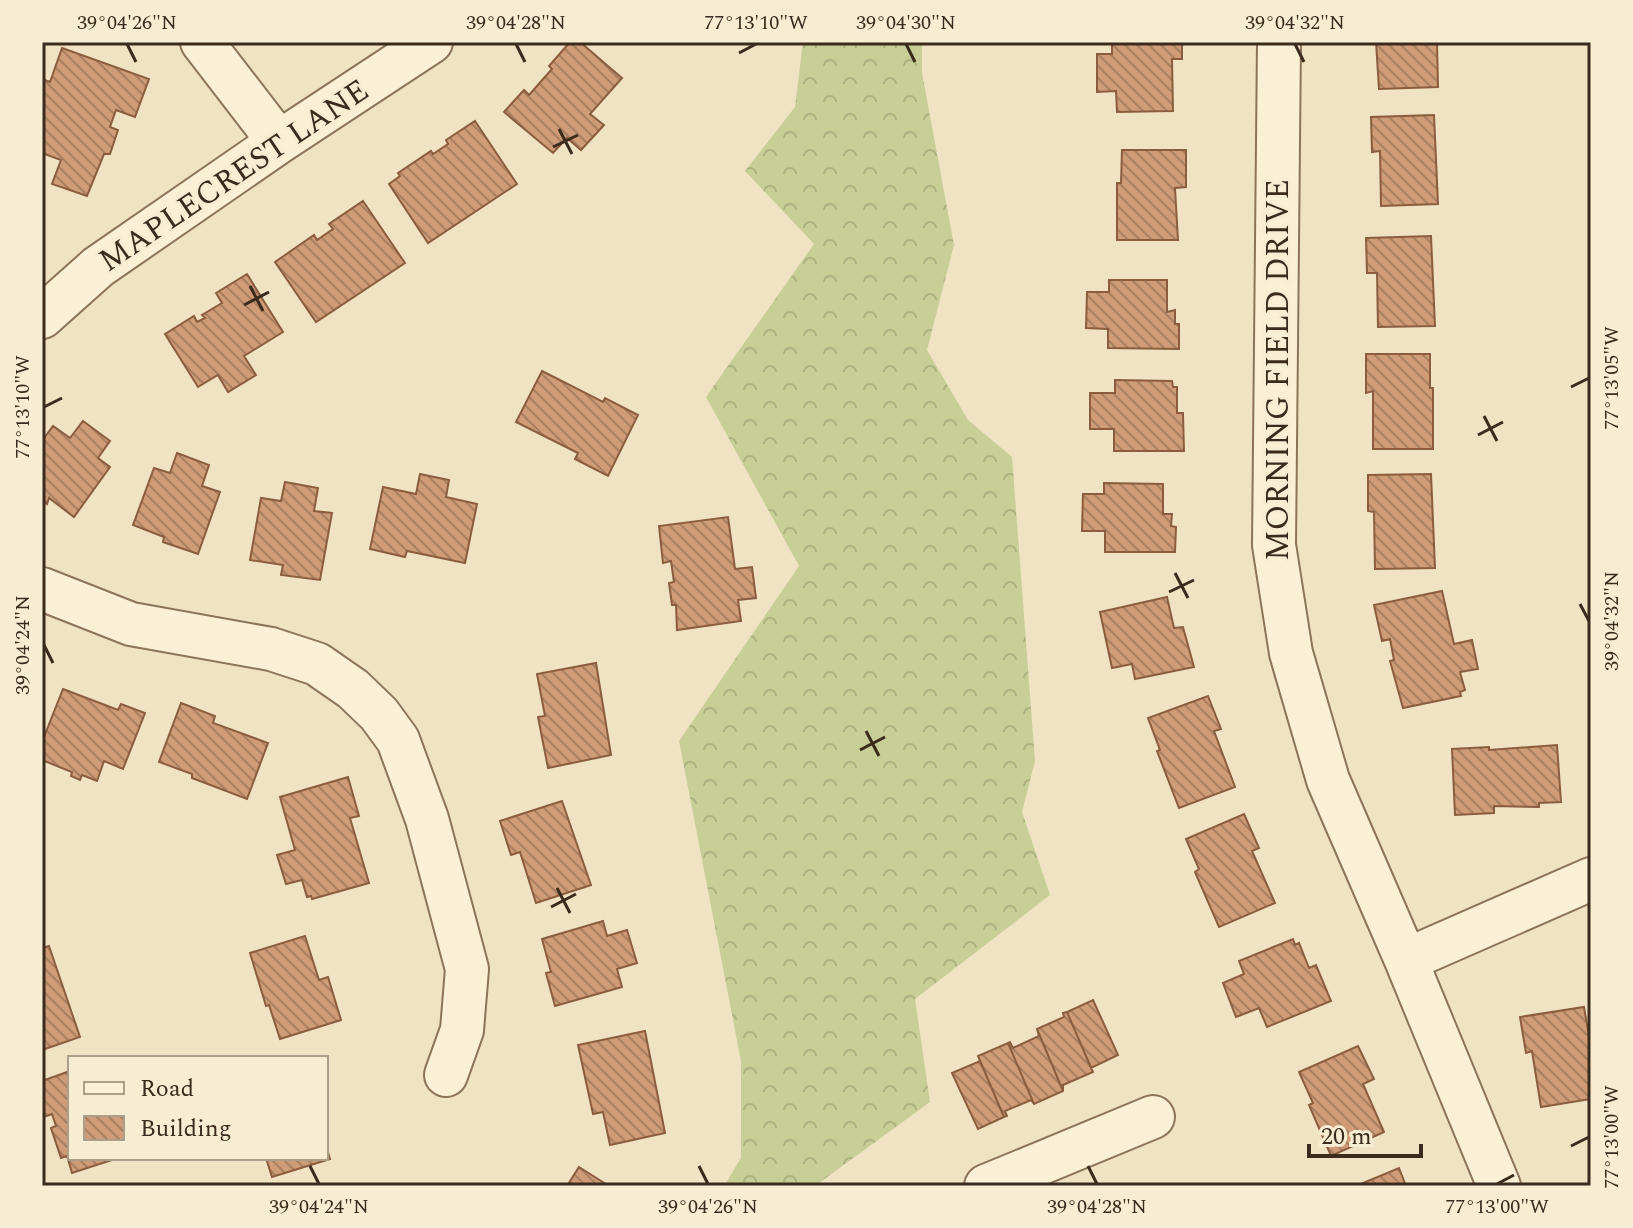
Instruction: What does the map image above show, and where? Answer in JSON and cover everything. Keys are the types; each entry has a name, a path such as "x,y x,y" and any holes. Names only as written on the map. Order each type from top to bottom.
{"street":[{"path":"202,42 279,142"},
{"name":"MAPLECREST LANE","path":"42,317 98,267 431,42"},
{"name":"MORNING FIELD DRIVE","path":"1279,42 1274,545 1291,653 1328,780 1499,1186"},
{"path":"42,589 131,624 271,649 317,664 353,689 379,714 398,740 427,819 467,969 462,1030 446,1075"},
{"path":"1406,960 1591,879"},
{"path":"986,1186 1153,1117"}],"green space":[{"path":"803,42 922,42 922,73 954,245 927,350 968,420 1012,457 1035,761 1022,812 1050,895 915,999 930,1102 815,1186 724,1186 741,1158 741,1061 679,741 799,566 706,397 814,244 745,171 795,107"}],"building":[{"path":"570,42 580,42 622,78 590,114 604,125 581,150 567,138 553,153 504,112 524,90 529,95"},
{"path":"1112,42 1182,42 1182,59 1172,59 1173,111 1117,112 1116,91 1097,92 1097,54 1112,54"},
{"path":"1376,42 1437,42 1438,87 1379,89"},
{"path":"62,48 149,79 135,117 116,110 110,127 118,130 110,154 104,154 87,196 52,184 61,160 42,153 42,79 50,82"},
{"path":"1434,115 1438,204 1381,206 1380,151 1372,152 1371,117"},
{"path":"475,121 517,184 428,243 389,184 400,176 398,173 431,151 433,154 448,144 446,140"},
{"path":"1122,150 1186,150 1186,187 1175,188 1178,240 1117,240 1117,183 1121,183"},
{"path":"363,201 405,263 316,322 275,262 314,235 317,240 333,229 329,224"},
{"path":"1431,236 1435,326 1378,327 1377,273 1367,273 1366,238"},
{"path":"247,274 283,332 244,356 256,375 228,392 218,375 198,387 165,334 194,316 197,322 205,318 202,315 222,303 216,293"},
{"path":"1109,280 1167,280 1167,312 1175,310 1175,324 1179,324 1179,349 1108,348 1108,329 1086,328 1087,292 1109,292"},
{"path":"1366,354 1430,354 1433,449 1373,449 1373,391 1366,393"},
{"path":"542,371 603,402 605,398 638,415 608,476 575,459 578,453 516,422"},
{"path":"1115,380 1172,381 1173,387 1177,387 1177,413 1183,413 1184,451 1114,451 1114,429 1090,429 1090,393 1115,393"},
{"path":"83,421 110,441 98,458 110,467 74,517 49,498 47,504 42,500 42,441 53,426 70,438"},
{"path":"177,453 209,465 202,486 220,492 198,554 163,542 164,537 133,525 154,468 170,473"},
{"path":"420,474 449,480 446,497 477,504 465,563 407,551 405,557 370,549 383,487 416,494"},
{"path":"1431,474 1435,568 1375,569 1374,512 1368,511 1368,475"},
{"path":"285,482 318,488 314,511 332,513 320,580 281,575 283,565 250,560 261,498 281,501"},
{"path":"1104,483 1163,484 1163,514 1172,514 1171,526 1176,527 1175,552 1105,552 1105,531 1082,531 1083,494 1104,494"},
{"path":"728,517 735,569 752,567 756,598 738,600 741,621 677,630 676,605 672,605 669,583 674,582 671,561 663,563 659,526"},
{"path":"1442,591 1454,644 1472,640 1478,669 1460,672 1465,690 1460,692 1461,696 1403,708 1390,661 1394,660 1390,639 1382,641 1374,605"},
{"path":"1167,597 1174,628 1183,627 1194,667 1135,679 1132,664 1112,668 1100,612"},
{"path":"596,663 611,755 548,768 538,717 545,716 537,674"},
{"path":"63,689 118,710 121,704 145,713 123,769 104,761 97,781 82,775 80,780 71,776 72,772 42,760 42,742"},
{"path":"1208,696 1221,729 1214,731 1235,787 1179,808 1148,718"},
{"path":"181,703 215,716 213,723 268,743 247,799 159,762"},
{"path":"1557,745 1561,802 1539,803 1539,807 1494,806 1494,813 1455,815 1452,749 1489,747 1489,750"},
{"path":"348,777 359,816 350,818 369,883 312,899 311,896 307,897 302,880 286,884 277,855 295,850 280,797"},
{"path":"562,801 591,885 536,903 520,852 511,855 500,821"},
{"path":"1244,814 1259,848 1252,851 1275,903 1219,927 1195,872 1199,869 1186,839"},
{"path":"603,921 607,936 627,930 637,963 617,969 622,987 555,1006 546,973 551,972 542,939"},
{"path":"305,936 319,980 328,977 341,1020 280,1039 250,953"},
{"path":"1293,939 1295,945 1299,943 1309,968 1316,965 1331,1001 1267,1027 1259,1008 1236,1017 1223,983 1244,974 1239,961"},
{"path":"49,946 80,1037 42,1050 42,948"},
{"path":"1093,1000 1118,1055 1091,1068 1067,1012"},
{"path":"1584,1007 1591,1048 1591,1099 1541,1107 1532,1051 1526,1053 1520,1017"},
{"path":"1067,1012 1093,1072 1063,1085 1063,1091 1037,1029 1064,1017 1063,1013"},
{"path":"1037,1029 1063,1091 1034,1104 1008,1043 1013,1048 1039,1036"},
{"path":"645,1031 665,1133 610,1145 603,1112 593,1114 578,1045"},
{"path":"1008,1043 1034,1104 1031,1100 1005,1111 1007,1116 1004,1117 978,1056"},
{"path":"1358,1046 1374,1079 1363,1084 1384,1132 1331,1156 1309,1105 1313,1103 1299,1072"},
{"path":"980,1061 1004,1117 978,1129 952,1073"},
{"path":"68,1072 68,1159 67,1156 61,1158 51,1128 56,1126 52,1114 44,1117 42,1081"},
{"path":"68,1160 112,1160 72,1173"},
{"path":"267,1160 327,1160 272,1177"},
{"path":"579,1167 609,1186 567,1186"},
{"path":"1399,1168 1406,1186 1356,1186"}]}
